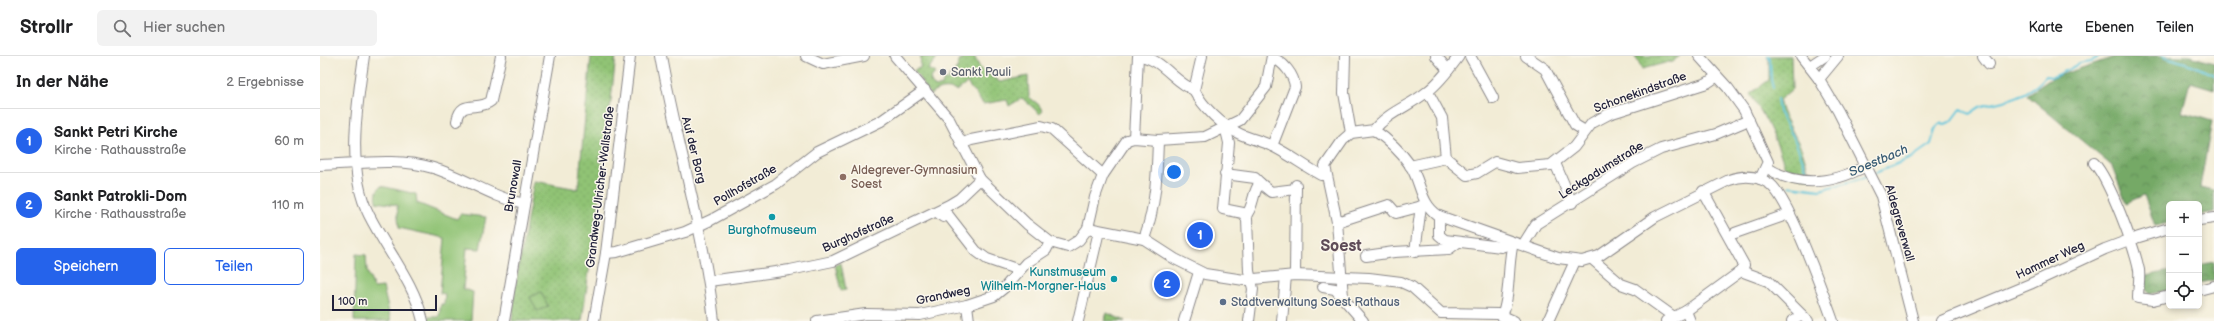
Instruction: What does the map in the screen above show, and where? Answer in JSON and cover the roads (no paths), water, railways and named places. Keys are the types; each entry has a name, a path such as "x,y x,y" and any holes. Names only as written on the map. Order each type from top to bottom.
{"street":[{"path":"364,56 354,154 363,201 369,215 411,287 423,321"},
{"path":"457,121 458,114 463,109 488,104 491,102 501,56"},
{"name":"Brunowall","path":"504,321 550,56"},
{"name":"Grandweg-Ulricher-Wallstraße","path":"594,321 606,253 630,56"},
{"name":"Auf der Borg","path":"661,56 672,116 699,226 709,281 714,321"},
{"path":"806,56 823,64 864,56"},
{"path":"895,56 949,119 980,179 1027,224 1050,242 1068,247 1079,240 1088,228 1095,197 1103,174 1127,140 1134,138 1158,140 1205,137 1240,120 1262,93 1269,78 1272,57 1278,60 1288,71 1294,80 1295,87 1272,146"},
{"path":"1134,138 1139,56 1153,60 1185,87 1194,90 1198,97 1225,126 1242,135 1272,146 1320,175 1325,171"},
{"path":"1194,90 1202,56"},
{"path":"1345,56 1344,93 1351,133"},
{"path":"1436,56 1448,70"},
{"path":"1374,130 1380,122 1396,110 1428,92 1459,56"},
{"path":"1470,56 1493,98"},
{"path":"1526,56 1545,68 1576,125 1585,131"},
{"path":"1699,56 1716,77 1728,88 1749,120 1768,162 1760,179"},
{"name":"Aldegreverwall","path":"1801,56 1819,79 1881,196 1913,321"},
{"path":"1810,66 1825,56"},
{"path":"1819,79 1827,72 1838,56"},
{"name":"Schonekindstraße","path":"1446,158 1467,174 1477,173 1495,162 1517,168 1537,167 1555,163 1574,147 1592,123 1609,114 1706,83 1716,77"},
{"name":"Pollhofstraße","path":"606,253 624,250 699,226 776,184 817,152 881,121 925,90"},
{"path":"1410,166 1446,158 1442,118 1428,92"},
{"name":"Leckgadumstraße","path":"1518,244 1536,224 1572,203 1633,163 1661,149 1716,134 1749,120"},
{"path":"961,144 971,140 1041,126 1052,129 1103,174"},
{"path":"1225,126 1229,143 1223,209 1246,215"},
{"path":"1343,296 1337,222 1325,166 1338,147 1351,133 1374,130 1386,139 1410,166 1423,203 1439,216 1558,258 1575,261 1592,259 1655,217 1703,191 1740,176 1760,179 1779,193 1834,321"},
{"path":"1144,239 1154,205 1157,183 1158,140"},
{"path":"320,165 409,163 431,167 508,201 524,204"},
{"path":"1555,163 1572,203"},
{"path":"2094,163 2106,179 2129,240 2139,271 2138,298 2154,300 2166,297"},
{"path":"1766,168 1779,176 1806,182 1831,180 1848,176 1867,168"},
{"path":"1225,174 1255,178 1271,192 1296,187 1290,275 1282,321"},
{"path":"980,179 948,210 976,251 987,259 1019,270"},
{"path":"1249,321 1253,289 1246,215 1249,212 1255,189 1260,183"},
{"path":"1592,259 1621,284 1635,288 1670,319 1688,316 1741,271 1744,265 1703,191"},
{"path":"1337,222 1389,205 1396,213 1423,203"},
{"path":"1415,252 1423,203"},
{"name":"Burghofstraße","path":"709,281 790,270 834,261 937,212 943,217 948,210"},
{"path":"1735,233 1789,214"},
{"path":"1439,216 1439,235 1445,240 1457,243 1501,247 1518,244"},
{"path":"2202,220 2214,218"},
{"path":"1088,228 1144,239 1161,251 1199,272 1244,280 1290,275 1323,282 1343,296 1363,321"},
{"name":"Hammer Weg","path":"1942,321 1955,313 2030,284 2129,240 2166,229"},
{"path":"1078,321 1099,231"},
{"name":"Grandweg","path":"817,321 866,314 920,318 994,296 1005,287 1026,263 1046,250 1050,242"},
{"path":"1366,256 1394,252 1450,249 1457,243"},
{"path":"1502,316 1506,308 1510,258 1518,244"},
{"path":"1548,321 1575,261"},
{"path":"1741,271 1768,281 1805,318"},
{"path":"1184,321 1199,272"},
{"path":"1323,282 1341,276 1401,282 1412,287 1446,319 1502,316 1514,321"},
{"path":"2202,289 2214,286"},
{"path":"967,305 969,321"},
{"path":"1792,321 1805,318"}],"waterway":[{"path":"1768,56 1770,58 1773,88"},
{"name":"Soestbach","path":"1873,174 1911,158 1931,144 1935,129 1941,123 1945,124 1952,121 1961,109 1969,114 1979,107 2017,97 2040,83 2046,76 2052,77 2079,63 2091,61 2101,56"},
{"name":"Soestbach","path":"2163,56 2192,65 2214,75"},
{"path":"1777,99 1779,112 1793,136 1809,176"},
{"name":"Soestbach","path":"1789,186 1820,190 1867,177"}],"place":[{"name":"Sankt Pauli","path":"943,72"},
{"name":"Aldegrever-Gymnasium Soest","path":"843,177"},
{"name":"Burghofmuseum","path":"772,217"},
{"name":"Sankt Petri Kirche","path":"1200,235"},
{"name":"Kunstmuseum Wilhelm-Morgner-Haus","path":"1114,279"},
{"name":"Sankt Patrokli-Dom","path":"1167,284"},
{"name":"Stadtverwaltung Soest Rathaus","path":"1223,302"}],"district":[{"name":"Soest","path":"1341,245"}]}
